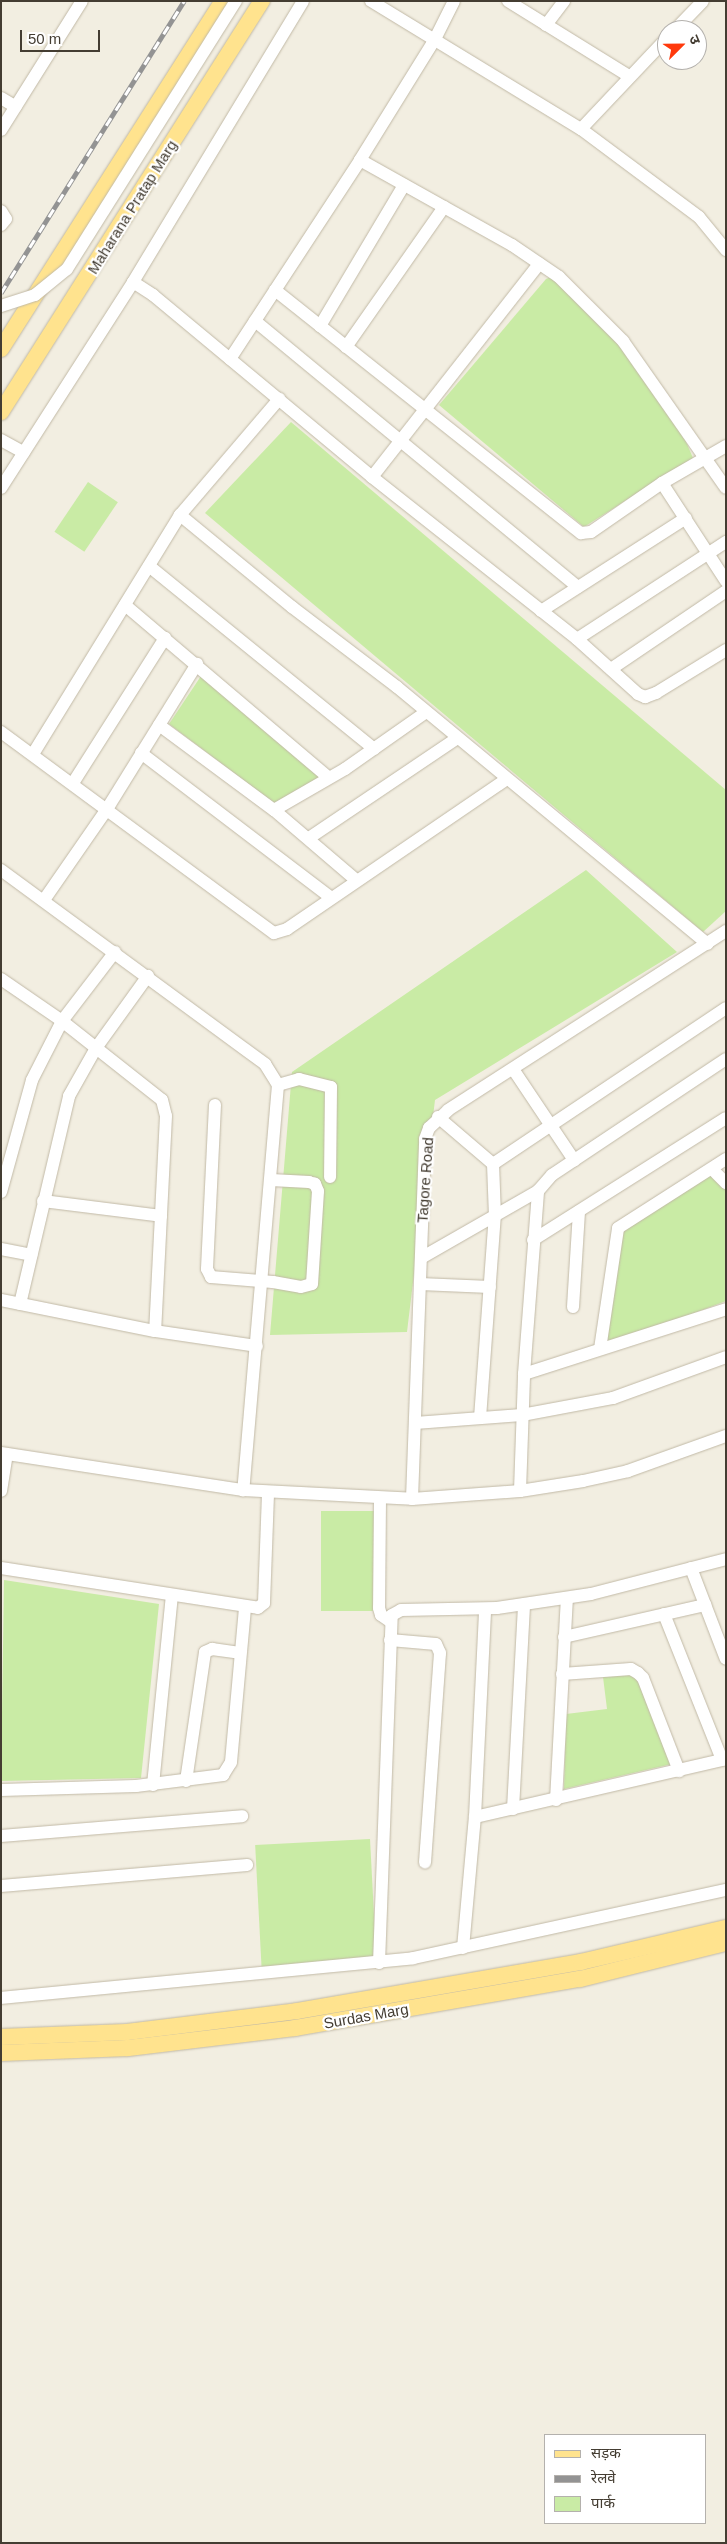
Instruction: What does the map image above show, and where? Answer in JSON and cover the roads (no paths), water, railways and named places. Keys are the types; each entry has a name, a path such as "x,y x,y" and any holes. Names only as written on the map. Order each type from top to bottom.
{"main road":[{"path":"1,349 224,1"},
{"name":"Maharana Pratap Marg","path":"1,412 262,1"},
{"name":"Surdas Marg","path":"1,2036 127,2032 297,2011 581,1962 726,1928"},
{"name":"Surdas Marg","path":"1,2053 128,2048 295,2028 580,1979 726,1943"}],"street":[{"path":"1,130 82,1"},
{"path":"1,306 35,295 67,269 236,1"},
{"path":"1,488 133,282 303,1"},
{"path":"371,1 581,129 699,217 726,250"},
{"path":"230,359 360,160 435,39 454,1"},
{"path":"508,1 629,76"},
{"path":"546,25 564,1"},
{"path":"685,20 703,1"},
{"path":"581,129 657,48"},
{"path":"1,98 16,108"},
{"path":"360,160 444,207 539,264 583,299 623,342 706,457 726,488"},
{"path":"320,326 404,185"},
{"path":"346,347 444,207"},
{"path":"1,211 6,219 1,225"},
{"path":"372,477 539,264"},
{"path":"133,282 153,295 372,477 577,639 638,694 650,696 726,650"},
{"path":"275,290 580,533 591,532 662,483 726,446"},
{"path":"255,321 578,588"},
{"path":"33,754 180,515 279,399"},
{"path":"1,440 24,452"},
{"path":"662,483 726,581"},
{"path":"180,515 426,712 708,944"},
{"path":"541,611 686,518"},
{"path":"577,639 726,542"},
{"path":"149,566 374,749"},
{"path":"611,669 726,591"},
{"path":"125,605 197,664 329,778"},
{"path":"73,783 165,638"},
{"path":"44,900 108,808 197,664"},
{"path":"274,810 374,749 426,712"},
{"path":"159,725 274,810 356,880"},
{"path":"1,732 108,808 274,933 287,928 507,779"},
{"path":"309,838 457,738"},
{"path":"142,753 331,898"},
{"path":"1,870 116,952 264,1064 278,1085 257,1346 243,1490"},
{"name":"Tagore Road","path":"412,1498 425,1139 429,1128 438,1117 726,931"},
{"path":"1,1192 32,1080 62,1021 116,952"},
{"path":"20,1304 64,1110 96,1048 148,976"},
{"path":"1,979 62,1021 156,1092 166,1108 156,1331"},
{"path":"493,1164 550,1124 726,1008"},
{"path":"421,1258 538,1191 552,1175 726,1059"},
{"path":"513,1068 574,1160"},
{"path":"278,1085 300,1079 331,1087 330,1177"},
{"path":"215,1105 208,1275 214,1278 262,1280 306,1288 314,1278 318,1202 315,1184 271,1180"},
{"path":"438,1117 493,1164 495,1216 480,1418"},
{"path":"533,1240 726,1118"},
{"path":"600,1349 618,1228 726,1159"},
{"path":"712,1169 726,1183"},
{"path":"520,1491 524,1374 538,1191"},
{"path":"43,1201 161,1216"},
{"path":"573,1308 579,1211"},
{"path":"1,1249 31,1255"},
{"path":"420,1284 490,1287"},
{"path":"1,1300 156,1331 257,1346"},
{"path":"524,1374 726,1309"},
{"path":"414,1423 522,1415 628,1393 726,1357"},
{"path":"1,1491 4,1454 243,1490 268,1492 380,1499 520,1491 628,1471 726,1436"},
{"path":"1,1568 258,1608 264,1603 268,1492"},
{"path":"380,1499 379,1608 381,1615 390,1621"},
{"path":"379,1962 390,1621 392,1615 401,1610 485,1609 567,1598 726,1559"},
{"path":"691,1568 726,1659"},
{"path":"153,1784 172,1596"},
{"path":"556,1800 567,1598"},
{"path":"513,1809 524,1604"},
{"path":"564,1637 705,1605"},
{"path":"1,1790 186,1781 214,1778 229,1769 245,1607"},
{"path":"463,1948 475,1817 485,1609"},
{"path":"475,1817 556,1800 724,1760 664,1614"},
{"path":"390,1640 436,1644 440,1653 425,1862"},
{"path":"186,1781 205,1652 212,1649 240,1653"},
{"path":"562,1674 631,1669 638,1673 679,1770"},
{"path":"1,1836 242,1816"},
{"path":"1,1886 247,1866"},
{"path":"1,1998 379,1962 463,1948 726,1890"}],"railway":[{"path":"1,293 184,1"}]}
